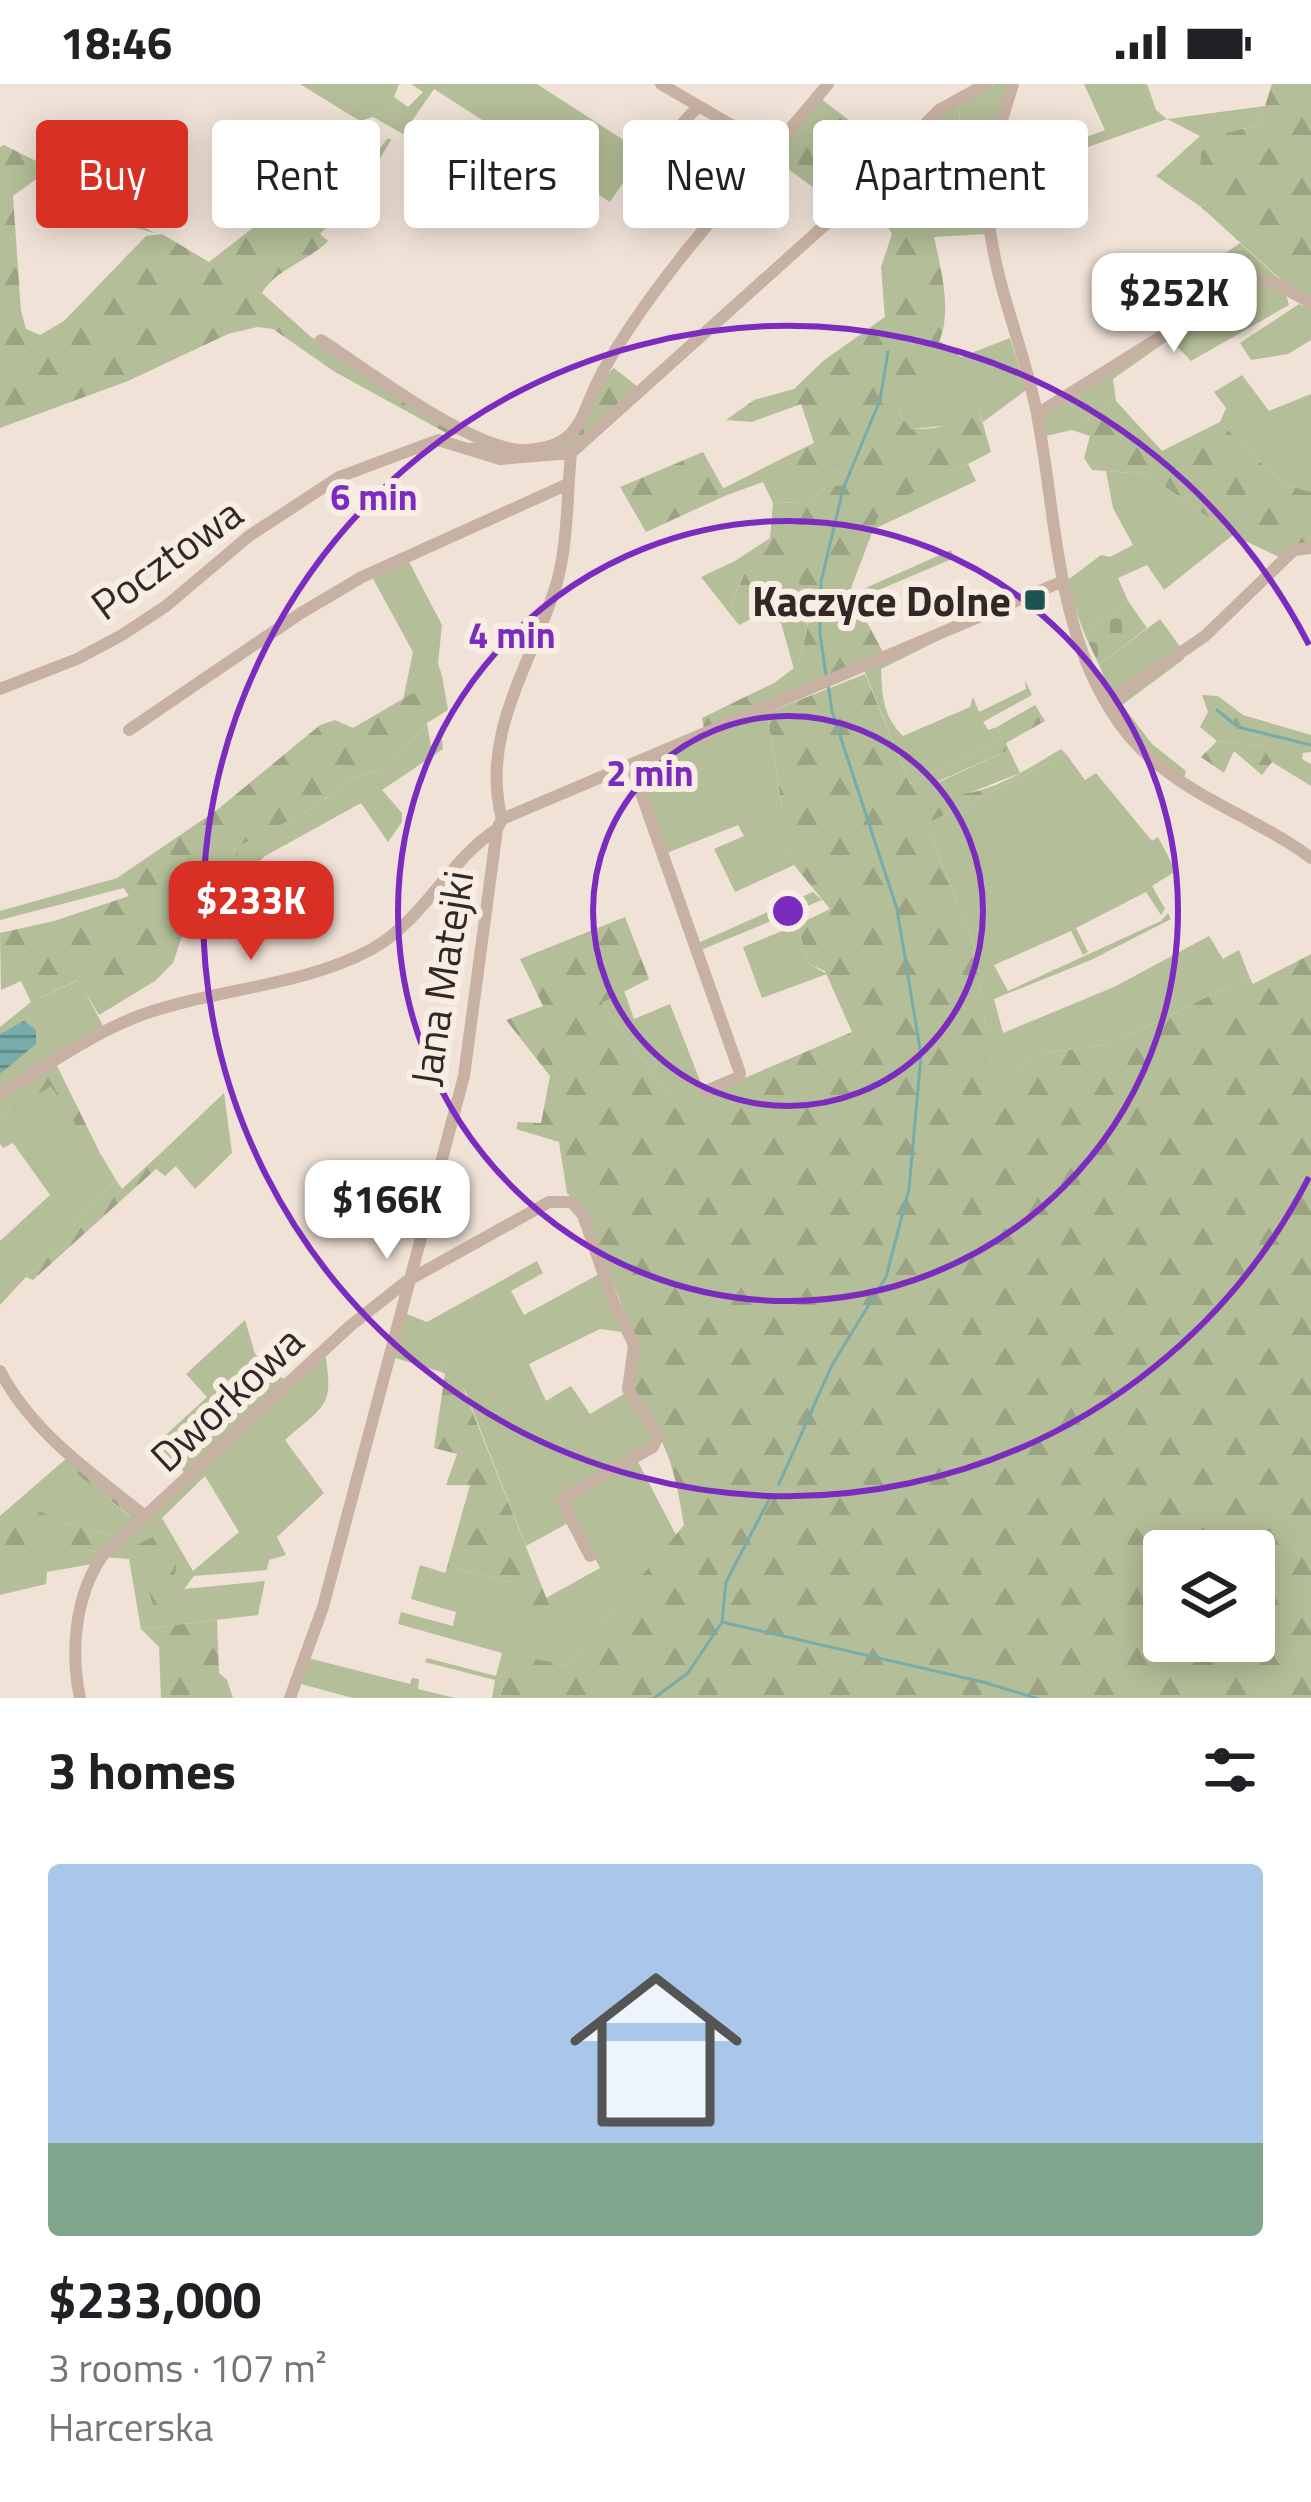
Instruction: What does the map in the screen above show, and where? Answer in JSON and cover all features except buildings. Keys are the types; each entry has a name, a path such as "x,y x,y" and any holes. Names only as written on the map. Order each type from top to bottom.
{"street":[{"path":"662,84 722,120"},
{"path":"789,132 828,84"},
{"path":"0,1093 85,1039 143,1015 304,976 372,949 400,928 500,824 502,725 558,576 571,453 826,224 939,110 986,84"},
{"path":"1013,84 991,168 988,208 997,266 1037,414 1061,582 1083,650 1107,703 1133,741 1168,774 1311,858"},
{"path":"686,120 698,106"},
{"path":"321,340 476,439 524,451 565,441 575,433 602,371 706,228"},
{"path":"1037,414 1252,279 1273,282 1311,303"},
{"name":"Pocztowa","path":"0,689 77,659 122,635 166,606 249,536 340,477 438,440 500,459 571,453"},
{"path":"128,730 362,577 568,484"},
{"path":"1107,703 1205,636 1294,550 1311,548"},
{"name":"Jana Matejki","path":"290,1698 323,1607 464,1076 500,824 1061,582"},
{"path":"631,765 740,1073 706,1091"},
{"name":"Dworkowa","path":"80,1698 74,1639 92,1570 103,1555 350,1326 407,1281 549,1202 572,1202 583,1215 634,1346 628,1389 658,1436 653,1447 564,1497 562,1502 590,1556"},
{"name":"Dworkowa","path":"0,1371 44,1433 146,1517"}],"green space":[{"path":"300,84 399,84 394,97 408,107 423,92 411,84 537,84 593,120 482,120 434,89 413,120 404,120 403,134 373,117 358,120"},
{"path":"994,84 1008,84 1000,120 960,120 960,103"},
{"path":"1084,84 1147,84 1156,110 1167,119 1088,147 1088,136 1105,130"},
{"path":"1272,84 1311,84 1311,301 1297,294 1201,207 1219,192 1200,172 1201,153 1220,134 1259,125"},
{"path":"820,98 849,120 813,120 813,187 789,170 789,135"},
{"path":"960,103 960,120 936,120"},
{"path":"1265,106 1259,125 1220,134 1219,193 1201,207 1156,176 1200,136 1167,119"},
{"path":"599,124 623,140 623,183 610,202 599,195"},
{"path":"0,147 36,161 36,180 13,196 26,329 40,335 64,321 146,236 162,234 209,262 253,228 326,228 320,234 328,241 262,293 310,336 461,434 450,435 335,372 273,329 257,327 228,334 128,381 0,428"},
{"path":"889,228 986,228 986,234 934,237 945,318 933,353 898,412 911,429 921,429 947,425 979,410 991,452 881,509 850,591 883,652 704,729 702,718 774,683 798,665 807,629 805,596 792,574 774,607 739,625 731,604 745,572 735,561 770,538 773,503 807,502 826,487 853,484 839,471 792,481 780,470 781,459 814,443 801,404 752,422 726,420 754,400 794,389 823,361 885,317 881,267 892,234"},
{"path":"1240,243 1287,286 1261,274 1217,294 1199,272"},
{"path":"1263,280 1285,292 1289,305 1191,361 1170,339 1113,379 1116,401 1072,430 1046,436 1042,415"},
{"path":"1299,304 1311,309 1311,340 1288,354 1251,360 1240,343"},
{"path":"1010,338 1026,390 983,422 979,410 953,425 911,429 898,412 908,387 940,341 961,357"},
{"path":"614,368 638,387 566,451 517,458 466,443 560,446 582,427 599,388"},
{"path":"1242,375 1269,411 1311,394 1311,492 1283,484 1220,422 1226,408 1214,392"},
{"path":"1116,401 1162,451 1220,422 1283,484 1311,492 1311,547 1281,558 1233,535 1147,474 1092,470 1084,458 1090,436 1072,430"},
{"path":"703,452 727,495 646,532 620,487"},
{"path":"781,459 781,470 792,480 839,471 855,485 826,487 807,502 773,503 763,482 727,495 722,489"},
{"path":"968,464 976,481 872,530 881,508"},
{"path":"1106,471 1147,474 1233,535 1164,590 1147,565 1118,578 1128,601 1085,635 1065,582 1101,555 1110,557 1133,545 1113,508"},
{"path":"951,550 954,558 855,600 852,594"},
{"path":"408,560 442,625 438,663 442,676 403,700 413,652 372,577"},
{"path":"735,561 745,571 731,604 739,625 701,577"},
{"path":"792,573 805,595 808,617 794,669 781,623 764,612 774,607"},
{"path":"1128,601 1147,628 1099,665 1085,635"},
{"path":"1160,619 1181,648 1112,696 1099,665"},
{"path":"949,635 881,669 885,705 903,736 970,707 973,697 979,712 1026,689 1025,680 1032,695 983,722 988,730 997,727 1002,738 910,784 864,670"},
{"path":"1182,656 1122,705 1152,744 1186,771 1184,778 1152,753 1113,706"},
{"path":"865,674 910,784 1002,738 997,727 1035,705 1045,721 1006,743 1009,750 939,781 939,792 986,789 1061,749 1066,754 926,824 973,942 993,1072 1016,1069 1045,1054 1122,1038 1232,985 1250,978 1253,984 1311,954 1311,1698 500,1698 509,1654 567,1665 684,1525 667,1453 631,1388 637,1344 584,1209 567,1193 559,1142 516,1129 518,1122 541,1123 550,1076 506,1020 543,1006 520,959 625,917 649,979 602,1003 677,1107 852,1032 825,971 809,964 797,925 830,909 794,865 764,814 782,807 767,713"},
{"path":"442,676 448,710 427,723 388,768 356,777 306,812 239,846 233,876 244,876 187,922 173,963 155,981 99,1015 78,980 31,1002 21,981 1,990 0,933 129,896 117,878 217,810 320,725 335,720 353,728"},
{"path":"1202,695 1218,696 1214,708 1254,732 1283,736 1287,728 1311,735 1311,752 1303,753 1302,759 1311,764 1311,786 1272,762 1262,746 1217,741 1200,727 1208,712"},
{"path":"1218,696 1243,715 1287,728 1283,736 1236,726 1214,707"},
{"path":"767,713 782,807 765,815 794,865 735,892 714,849 744,836 738,825 664,854 637,768"},
{"path":"427,723 431,747 442,739 443,749 382,790 402,813 402,822 388,842 361,803 265,856 244,876 233,876 238,846 306,812 356,777 388,768"},
{"path":"1217,741 1262,746 1272,762 1262,775 1234,751 1224,773 1201,757"},
{"path":"1009,750 1020,773 957,798 939,793 939,782"},
{"path":"1066,754 1085,780 1096,773 1152,841 1158,837 1176,871 1152,886 1165,909 1161,915 1146,892 1076,928 1088,952 1083,955 1071,931 994,965 1008,991 1161,921 1168,913 1171,919 1091,960 994,999 1003,1033 1114,987 1209,936 1223,959 1239,950 1250,978 1122,1038 1045,1054 1016,1069 993,1073 973,942 926,824"},
{"path":"117,878 124,888 0,920 0,911"},
{"path":"813,892 822,900 701,950 698,943"},
{"path":"797,925 809,964 827,974 762,998 743,947"},
{"path":"79,980 103,1026 0,1089 0,1074 35,1044 0,1034 0,1027 31,1002"},
{"path":"624,991 634,1019 670,1004 706,1096 677,1107 602,1003"},
{"path":"56,1064 100,1153 96,1157 51,1086 0,1118 0,1098"},
{"path":"51,1085 116,1180 0,1305 0,1241 50,1195 13,1143 3,1148 0,1144 0,1118"},
{"path":"224,1093 232,1153 195,1189 163,1151"},
{"path":"163,1151 176,1166 165,1176 156,1169 33,1280 26,1277 116,1180 122,1189"},
{"path":"537,1261 543,1273 511,1291 524,1315 601,1273 622,1332 600,1329 529,1364 546,1401 571,1386 590,1414 627,1392 655,1441 561,1496 568,1523 526,1546 466,1393 443,1357 441,1372 392,1357 404,1313 427,1322"},
{"path":"245,1320 255,1354 286,1381 187,1475 156,1444 207,1397 186,1374"},
{"path":"325,1354 327,1396 317,1412 285,1440 324,1493 277,1537 286,1555 269,1560 267,1570 194,1576 184,1589 265,1581 258,1615 141,1629 129,1559 101,1557","holes":["205,1476 239,1532 193,1571 162,1518"]},
{"path":"443,1356 452,1360 557,1625 524,1625 512,1582 447,1567 470,1485 446,1485 457,1454 434,1448 445,1374 441,1372"},
{"path":"68,1457 134,1511 130,1516 71,1469 31,1507 65,1523 117,1537 101,1552 49,1552 0,1569 0,1516"},
{"path":"637,1460 676,1535 567,1665 509,1655 500,1698 492,1698 495,1680 425,1662 427,1658 496,1676 502,1653 398,1624 401,1612 453,1626 456,1612 411,1599 420,1565 512,1582 556,1625 546,1598 600,1568 565,1501"},
{"path":"71,1468 129,1516 134,1511 140,1518 117,1537 65,1523 30,1507"},
{"path":"161,1533 176,1568 166,1578 167,1601 155,1611 135,1546"},
{"path":"64,1547 101,1552 92,1564 47,1572 46,1584 0,1595 0,1569 32,1553"},
{"path":"217,1620 219,1673 233,1698 161,1698 159,1647 141,1629"},
{"path":"308,1658 410,1684 412,1678 419,1679 418,1689 455,1698 353,1698 301,1684"}],"water":[{"path":"24,1021 36,1030 36,1044 0,1074 0,1034"}],"waterway":[{"path":"826,675 820,633 821,582 843,489 880,400 888,352"},
{"path":"779,1484 832,1365 886,1277 909,1189 921,1055 897,909 832,711 828,684"},
{"path":"1217,710 1238,727 1311,745"},
{"path":"654,1698 688,1673 722,1622 726,1582 772,1494"},
{"path":"722,1622 1036,1698"}],"place":[{"name":"Kaczyce Dolne","path":"1035,600"}]}
